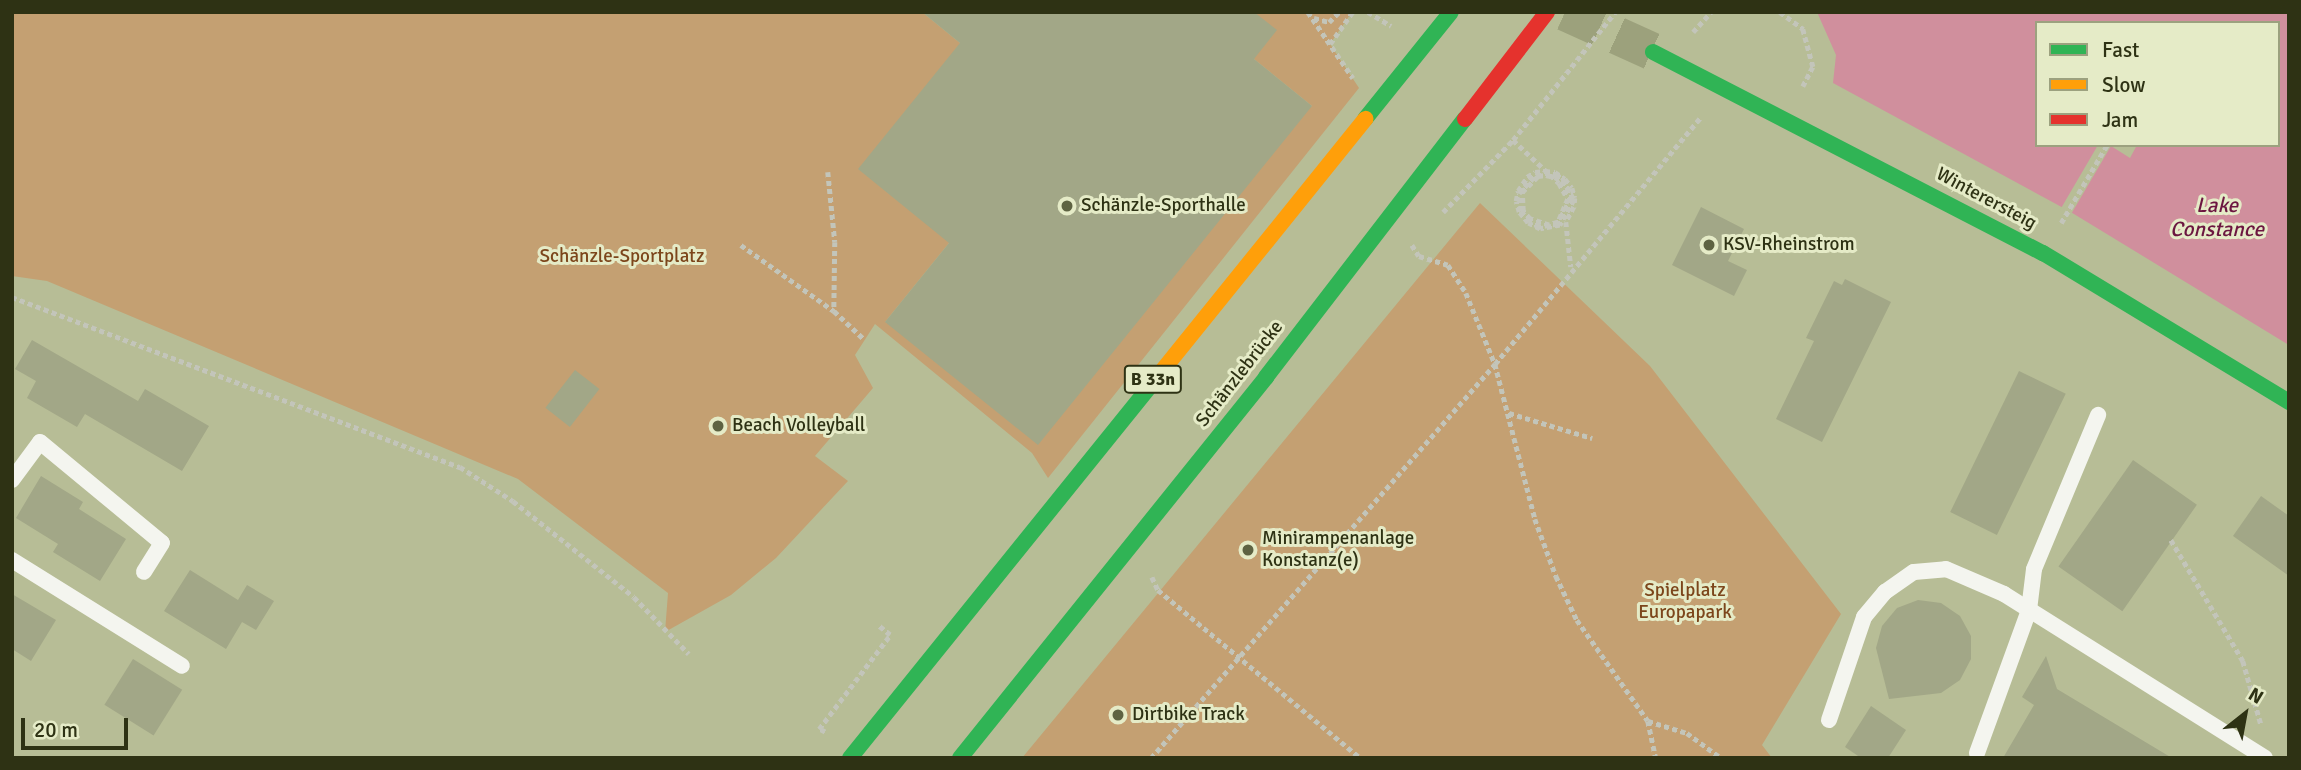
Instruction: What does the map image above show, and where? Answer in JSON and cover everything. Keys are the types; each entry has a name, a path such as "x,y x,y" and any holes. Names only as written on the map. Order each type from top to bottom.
{"main road":[{"name":"B 33n","path":"853,752 1451,12"},
{"name":"Schänzlebrücke","path":"960,758 1266,377 1548,12"},
{"name":"Winterersteig","path":"1653,52 1726,87 2043,253 2289,402"}],"lane":[{"path":"1977,753 2029,610 2034,569 2098,415"},
{"path":"12,480 40,442 162,544 144,572"},
{"path":"12,560 183,666"},
{"path":"1829,720 1864,618 1885,592 1914,572 1946,569 1964,575 2029,610 2261,755"}],"path":[{"path":"1309,12 1324,22 1339,12"},
{"path":"1309,12 1330,44 1352,12"},
{"path":"1368,12 1391,26"},
{"path":"1780,12 1803,29 1813,67 1787,119"},
{"path":"1151,758 1237,656 1495,364 1571,268 1726,87"},
{"path":"1513,139 1541,165 1550,174 1559,183 1568,199 1558,222 1549,225 1530,219 1523,211 1522,192 1538,176 1546,175 1555,177 1562,181 1570,198 1567,212 1558,224 1539,227 1529,222 1521,211 1519,192 1527,180 1535,175 1545,173 1556,174 1563,178 1574,200 1569,215 1552,229 1540,229 1528,223 1519,212 1516,201 1521,184 1535,173 1545,171 1555,172 1565,179 1572,188 1575,198 1574,208 1566,222 1571,268"},
{"path":"2043,253 2106,147"},
{"path":"828,172 835,242 834,311"},
{"path":"1407,239 1419,256 1448,265 1466,293 1495,364 1535,519 1556,576 1577,621 1648,721 1656,758"},
{"path":"741,245 834,311 865,340"},
{"path":"12,297 460,467 513,501 634,597 689,654"},
{"path":"1508,413 1592,438"},
{"path":"2171,540 2243,661 2261,725 2261,755"},
{"path":"826,733 819,729 890,635 878,626"},
{"path":"1237,656 1360,758"},
{"path":"1648,721 1687,733 1721,758"}],"green space":[{"name":"Schänzle-Sportplatz","path":"12,12 922,12 960,43 949,243 885,322 1312,106 1254,59 1254,12 1352,12 1330,44 1359,88 1048,478 1032,453 875,324 855,355 873,388 815,456 848,481 776,558 731,595 665,632 668,593 518,479 47,281 12,276"},
{"name":"Spielplatz Europapark","path":"1480,203 1650,366 1841,614 1762,745 1772,758 1022,758"}],"water":[{"name":"Lake Constance","path":"1817,12 2289,12 2289,345 2069,211 1833,83 1836,55"}],"pier":[{"path":"2097,147 2110,147 2070,216 2060,210"},
{"path":"2113,147 2136,147 2130,158"}],"building":[{"name":"Schänzle-Sporthalle","path":"922,12 1254,12 1277,30 1254,59 1312,106 1038,445 885,322 949,243 858,169 960,43"},
{"name":"KSV-Rheinstrom","path":"1701,207 1744,229 1728,261 1747,270 1734,296 1672,265"},
{"path":"1845,279 1891,302 1822,442 1776,419 1814,341 1806,338 1834,281 1842,285"},
{"path":"32,340 138,401 145,389 209,426 182,471 85,414 77,427 27,398 36,381 15,369"},
{"path":"575,370 599,389 570,427 545,408"},
{"path":"2019,371 2066,394 1997,535 1950,512"},
{"path":"2133,460 2197,505 2122,611 2058,566"},
{"path":"41,476 83,502 79,509 126,539 100,581 53,552 58,544 16,518"},
{"path":"2261,496 2289,516 2289,576 2233,536"},
{"path":"190,570 238,600 247,585 274,601 256,630 242,622 226,649 164,611"},
{"path":"12,594 56,620 31,661 12,649"},
{"path":"1918,600 1941,603 1960,616 1971,636 1971,659 1960,680 1941,693 1889,699 1876,648 1882,626 1897,608"},
{"path":"2046,656 2057,689 2172,758 2003,758 2034,705 2022,697"},
{"path":"133,659 182,690 154,736 104,705"},
{"path":"1871,706 1906,730 1888,758 1861,758 1845,747"}],"tunnel":[{"path":"1565,12 1653,52"}],"traffic: fast":[{"path":"1365,119 1451,12"},
{"path":"1653,52 2043,253 2289,402"},
{"path":"960,758 1266,377 1465,119"},
{"path":"850,758 1162,371"}],"traffic: slow":[{"path":"1162,371 1365,119"}],"traffic: jam":[{"path":"1465,119 1547,12"}],"place":[{"name":"Schänzle-Sporthalle","path":"1067,206"},
{"name":"KSV-Rheinstrom","path":"1709,245"},
{"name":"Beach Volleyball","path":"718,426"},
{"name":"Minirampenanlage Konstanz(e)","path":"1248,550"},
{"name":"Dirtbike Track","path":"1118,715"}]}
